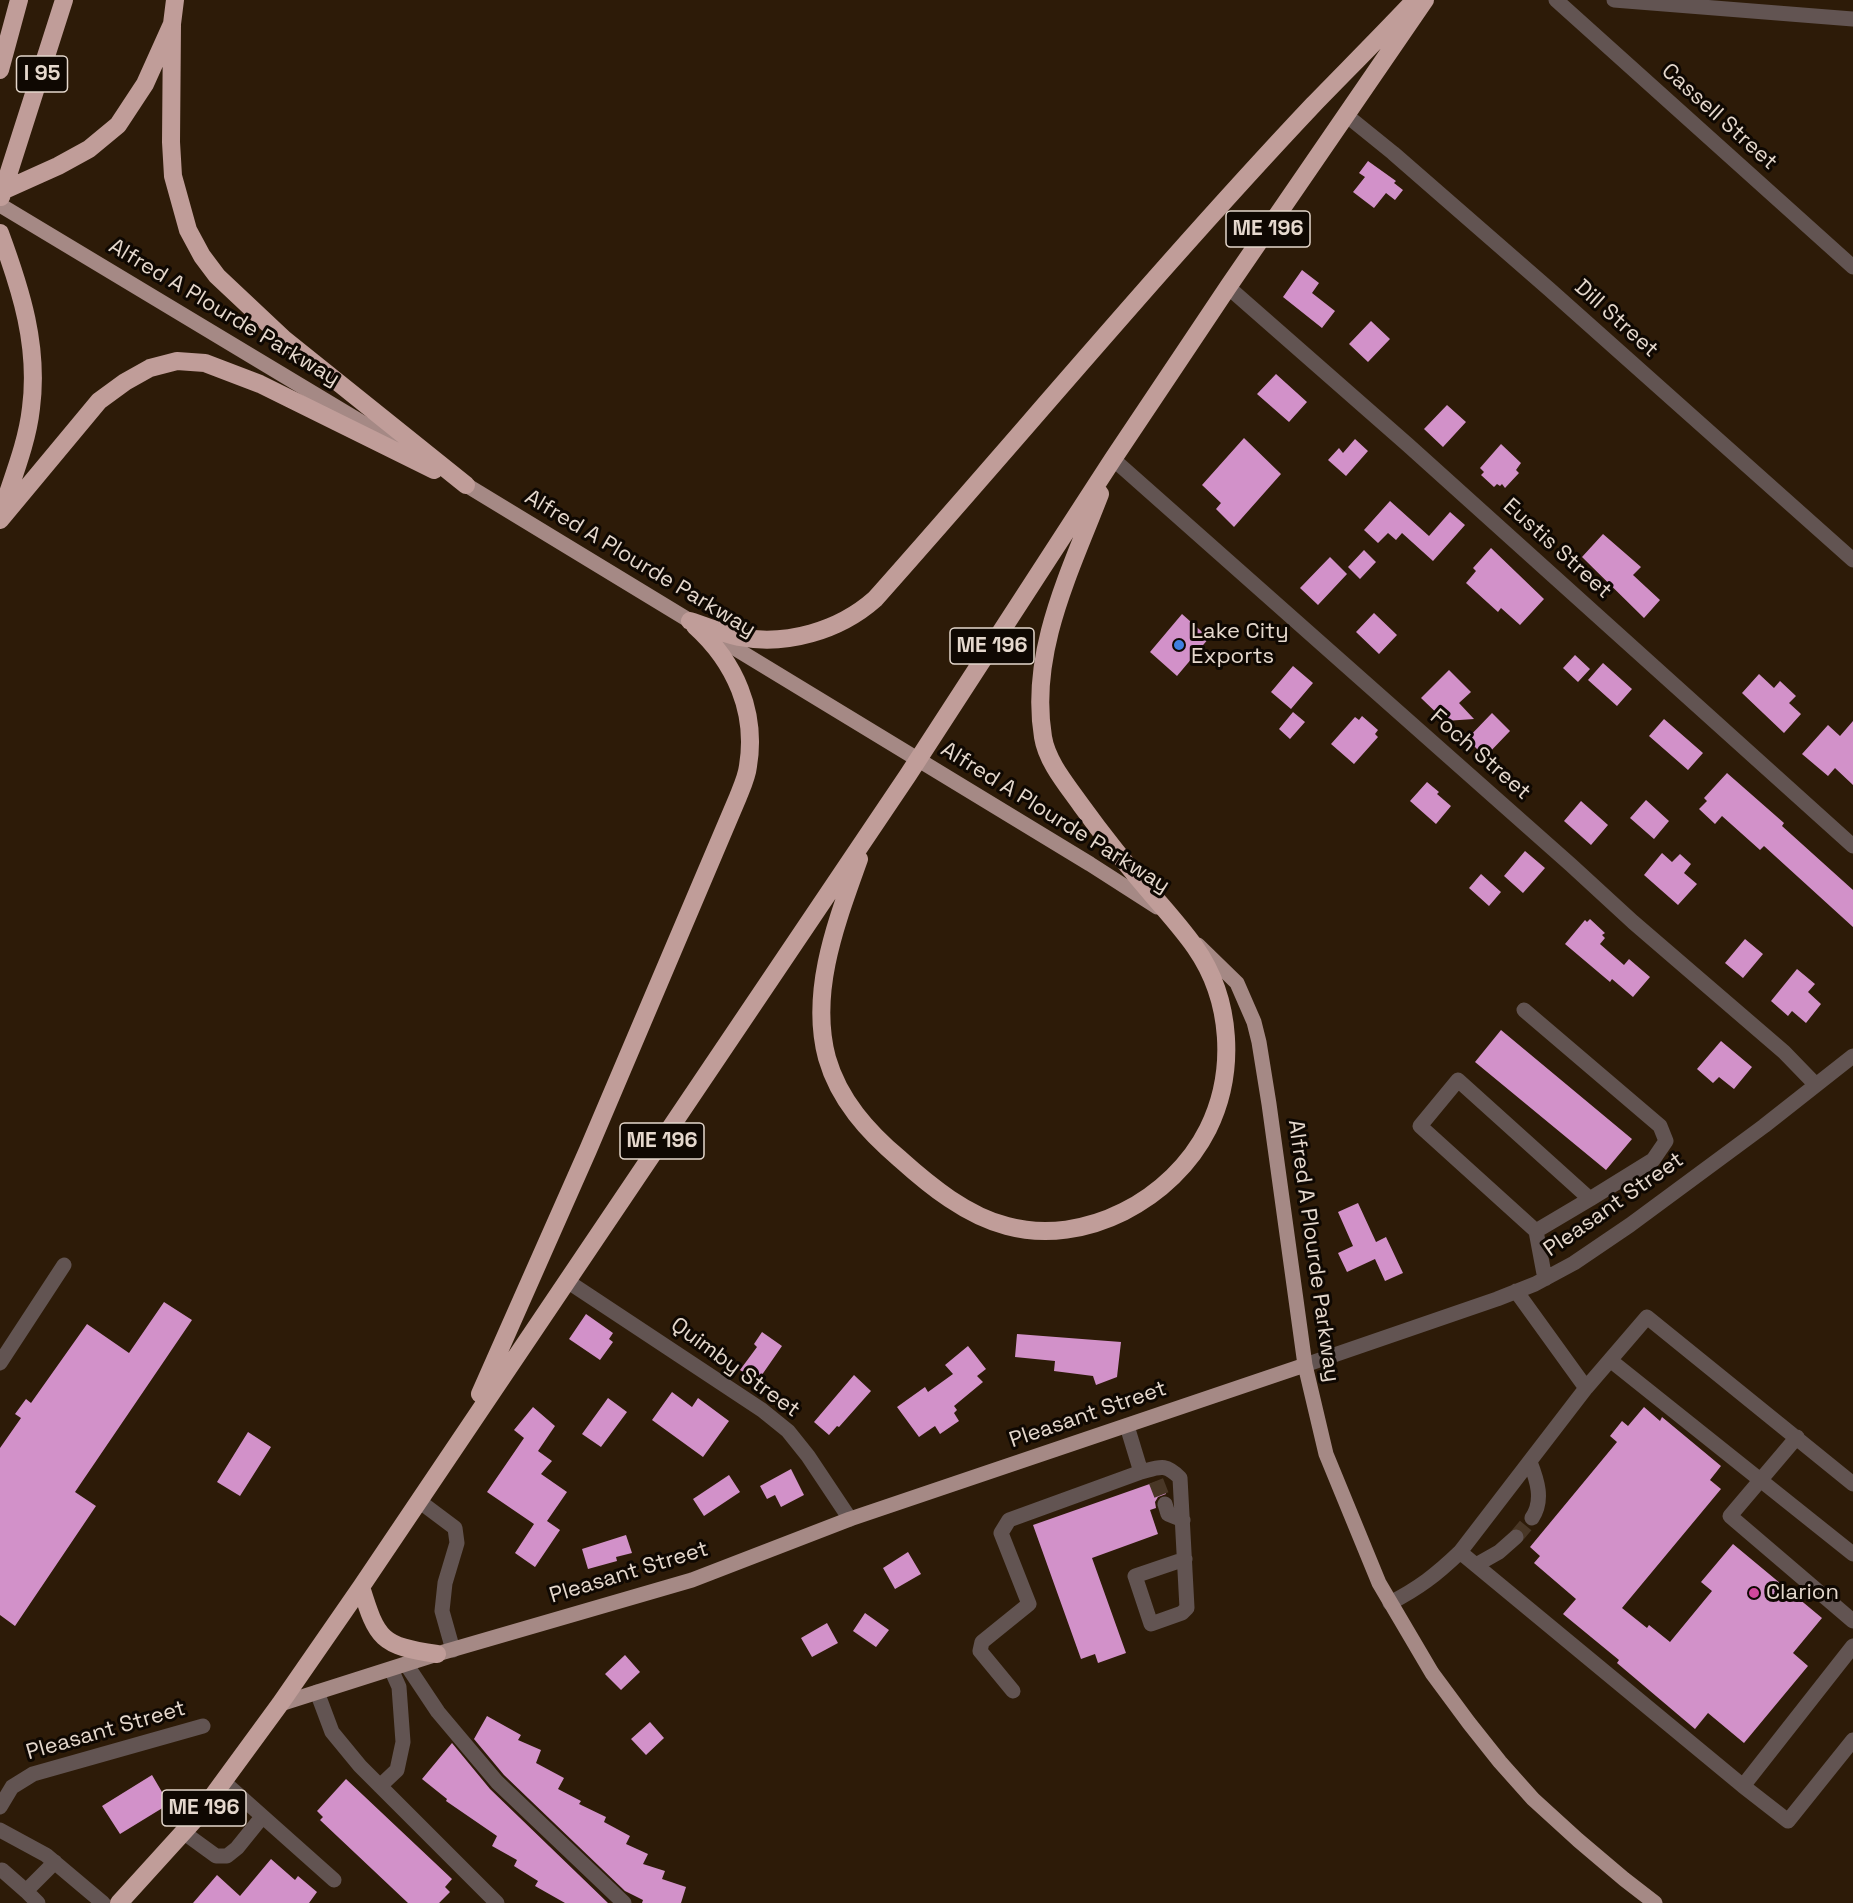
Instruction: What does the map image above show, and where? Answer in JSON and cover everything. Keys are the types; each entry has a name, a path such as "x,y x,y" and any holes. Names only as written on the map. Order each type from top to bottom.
{"highway":[{"name":"I 95","path":"0,70 19,0"},
{"name":"I 95","path":"0,204 64,0"},
{"path":"175,0 172,24 172,176 188,230 202,256 217,276 284,339 466,485"},
{"path":"690,621 739,637 779,639 816,632 837,625 863,609 958,505 1159,275 1313,106 1416,0"},
{"name":"ME 196","path":"119,1903 183,1833 224,1782 361,1587 869,832 1228,287 1425,0"},
{"path":"0,192 58,166 89,149 118,125 145,84 172,24"},
{"path":"0,233 32,338 34,379 31,410 24,440 0,519"},
{"path":"0,519 99,401 125,382 150,368 177,361 205,363 260,384 466,485"},
{"path":"869,832 832,934 823,990 822,1023 827,1056 836,1081 865,1127 921,1178 968,1209 1005,1226 1046,1230 1096,1223 1125,1211 1163,1186 1185,1164 1202,1138 1220,1096 1225,1066 1226,1035 1221,1005 1211,976 1197,949 1103,836 1059,774 1043,741 1039,684 1050,627 1113,459"},
{"path":"454,1449 497,1359 588,1150 738,797 748,766 749,731 742,689 726,658 690,621"},
{"path":"361,1587 374,1624 384,1637 406,1650 445,1652"}],"main road":[{"name":"Alfred A Plourde Parkway","path":"0,204 1142,896 1178,926 1237,983 1254,1022 1259,1042 1305,1365 1326,1454 1367,1557 1389,1602 1432,1673 1513,1777 1533,1799 1578,1840 1655,1903"},
{"name":"Pleasant Street","path":"280,1704 445,1652 692,1580 850,1519 1305,1365"}],"street":[{"name":"Cassell Street","path":"1556,0 1853,267"},
{"path":"1614,0 1853,19"},
{"name":"Dill Street","path":"1346,115 1532,274 1853,560"},
{"name":"Eustis Street","path":"1228,287 1408,445 1853,846"},
{"name":"Foch Street","path":"1113,459 1633,922 1784,1052 1816,1085"},
{"path":"1524,1010 1660,1126 1665,1141 1653,1160 1536,1231"},
{"name":"Pleasant Street","path":"1305,1365 1516,1291 1545,1279 1574,1263 1630,1225 1853,1056"},
{"path":"1545,1279 1536,1231 1419,1126 1458,1080 1590,1199"},
{"path":"0,1363 64,1265"},
{"name":"Quimby Street","path":"567,1281 762,1410 788,1431 808,1456 850,1519"},
{"path":"1516,1291 1586,1388"},
{"path":"1389,1602 1416,1589 1436,1575 1460,1552 1586,1388 1647,1317 1853,1484"},
{"path":"1610,1360 1853,1554"},
{"path":"1127,1426 1150,1474"},
{"path":"1797,1437 1730,1516 1853,1621"},
{"path":"1530,1462 1538,1481 1539,1499 1537,1510 1532,1518"},
{"path":"1013,1691 980,1651 982,1642 1029,1604 1001,1533 1009,1520 1150,1474 1163,1467 1171,1469 1180,1478 1185,1559 1187,1608 1182,1613 1151,1624 1135,1576 1185,1559"},
{"path":"419,1501 455,1528 457,1543 445,1582 441,1611 445,1652"},
{"path":"1165,1504 1168,1514 1182,1520"},
{"path":"1476,1565 1499,1552 1516,1537"},
{"path":"1460,1552 1788,1821 1853,1740"},
{"path":"1743,1786 1853,1647"},
{"path":"406,1664 438,1712 497,1782 624,1903"},
{"path":"380,1786 397,1770 403,1742 399,1687 391,1669"},
{"path":"317,1692 332,1732 360,1766 497,1903"},
{"name":"Pleasant Street","path":"0,1807 12,1787 33,1774 203,1726"},
{"path":"224,1782 334,1880"},
{"path":"183,1833 216,1856 227,1856 237,1848 262,1816"},
{"path":"0,1830 21,1840 55,1862 104,1903"},
{"path":"26,1891 55,1862"},
{"path":"2,1870 38,1903"}],"building":[{"path":"1368,161 1396,181 1394,183 1403,190 1395,200 1386,193 1374,208 1353,192 1365,177 1359,173"},
{"path":"1302,270 1319,283 1312,293 1335,311 1322,328 1283,297"},
{"path":"1371,321 1390,339 1368,362 1349,344"},
{"path":"1276,374 1307,402 1289,422 1257,394"},
{"path":"1447,405 1466,422 1443,447 1424,429"},
{"path":"1244,438 1281,474 1234,527 1216,509 1221,503 1202,485"},
{"path":"1355,439 1368,451 1346,476 1328,460 1339,448 1343,453"},
{"path":"1501,444 1521,463 1516,470 1519,473 1505,488 1502,484 1494,487 1481,475 1484,472 1480,468"},
{"path":"1390,501 1429,536 1450,512 1465,525 1433,561 1402,533 1396,540 1388,533 1378,543 1364,530"},
{"path":"1603,534 1641,567 1633,575 1660,600 1644,618 1582,557"},
{"path":"1491,548 1544,599 1520,625 1501,608 1498,612 1466,583 1476,571 1473,568"},
{"path":"1364,550 1376,562 1360,579 1348,567"},
{"path":"1330,557 1347,574 1318,605 1300,588"},
{"path":"1374,613 1397,635 1379,654 1356,632"},
{"name":"Lake City Exports","path":"1182,614 1209,638 1177,676 1150,652"},
{"path":"1575,655 1590,669 1578,682 1563,668"},
{"path":"1603,663 1632,689 1617,706 1588,680"},
{"path":"1293,666 1313,683 1291,709 1271,692"},
{"path":"1449,670 1471,692 1459,703 1474,719 1445,721 1421,698"},
{"path":"1759,674 1774,688 1780,681 1796,696 1789,703 1801,714 1784,733 1742,693"},
{"path":"1293,712 1305,722 1290,739 1279,729"},
{"path":"1492,713 1510,731 1485,757 1467,739"},
{"path":"1362,716 1378,730 1375,734 1378,737 1354,764 1331,744 1355,717 1359,720"},
{"path":"1664,719 1703,753 1688,770 1649,736"},
{"path":"1853,721 1853,785 1835,768 1828,776 1802,754 1828,725 1840,736"},
{"path":"1727,773 1784,823 1782,826 1853,890 1853,927 1764,846 1760,850 1722,816 1715,824 1699,809 1707,801 1704,798"},
{"path":"1427,782 1451,806 1436,824 1410,801"},
{"path":"1646,800 1669,821 1654,839 1630,818"},
{"path":"1581,801 1608,825 1591,845 1564,821"},
{"path":"1525,851 1545,868 1523,893 1504,876"},
{"path":"1662,853 1672,862 1680,854 1691,864 1684,873 1697,884 1678,905 1644,875"},
{"path":"1481,874 1501,892 1489,906 1469,888"},
{"path":"1590,919 1605,933 1602,935 1605,938 1600,944 1624,965 1629,959 1650,977 1633,997 1612,979 1610,982 1565,944 1585,920 1587,922"},
{"path":"1745,939 1763,954 1743,978 1725,963"},
{"path":"1797,969 1815,984 1808,992 1821,1004 1806,1023 1792,1011 1788,1016 1771,1001"},
{"path":"1501,1030 1632,1139 1606,1170 1475,1062"},
{"path":"1721,1041 1752,1067 1734,1089 1719,1077 1713,1083 1697,1069"},
{"path":"1358,1203 1376,1242 1386,1237 1403,1273 1385,1281 1375,1259 1347,1272 1338,1253 1353,1246 1338,1212"},
{"path":"164,1302 192,1320 75,1492 96,1506 15,1626 0,1615 0,1448 21,1418 15,1414 26,1399 31,1403 87,1324 129,1353"},
{"path":"586,1314 613,1333 609,1339 613,1342 600,1360 569,1339"},
{"path":"762,1332 782,1346 757,1382 740,1370 757,1347 754,1344"},
{"path":"1017,1334 1121,1342 1117,1377 1096,1385 1093,1376 1054,1371 1055,1361 1015,1357"},
{"path":"968,1346 986,1369 977,1376 983,1382 954,1406 957,1410 954,1413 959,1421 940,1434 935,1426 919,1437 897,1407 925,1387 928,1392 953,1374 945,1365"},
{"path":"854,1375 871,1391 829,1435 814,1422"},
{"path":"672,1392 692,1407 698,1398 729,1421 703,1457 652,1420"},
{"path":"608,1398 627,1412 601,1447 582,1434"},
{"path":"533,1407 555,1426 538,1451 552,1461 541,1474 567,1492 547,1521 560,1530 535,1567 515,1553 534,1524 487,1492 524,1438 514,1430"},
{"name":"Clarion","path":"1644,1407 1660,1421 1662,1417 1721,1466 1710,1480 1721,1489 1622,1608 1647,1628 1649,1625 1670,1642 1712,1591 1701,1582 1733,1544 1822,1618 1793,1653 1808,1666 1744,1743 1708,1713 1695,1729 1617,1663 1619,1660 1563,1614 1576,1599 1534,1563 1540,1556 1530,1547 1617,1442 1610,1436 1622,1421 1628,1426"},
{"path":"248,1432 271,1447 240,1496 217,1482"},
{"path":"791,1469 804,1495 781,1507 775,1495 767,1499 760,1486"},
{"path":"729,1475 740,1492 704,1516 693,1499"},
{"path":"1161,1480 1166,1494 1158,1497 1155,1502 1156,1508 1150,1510 1158,1534 1092,1558 1126,1653 1098,1663 1095,1654 1081,1659 1033,1525"},
{"path":"626,1535 632,1553 616,1557 617,1561 588,1569 582,1549"},
{"path":"908,1552 921,1574 895,1589 883,1568"},
{"path":"865,1613 889,1630 876,1647 853,1631"},
{"path":"827,1623 838,1643 812,1657 801,1638"},
{"path":"625,1655 640,1672 621,1690 605,1674"},
{"path":"487,1716 521,1735 518,1740 541,1750 536,1763 564,1778 558,1789 581,1801 579,1804 606,1817 604,1822 630,1836 626,1844 648,1854 643,1864 665,1871 662,1879 686,1887 681,1903 642,1903 643,1900 625,1891 504,1775 474,1739"},
{"path":"650,1722 664,1738 646,1755 631,1739"},
{"path":"452,1743 490,1789 608,1903 565,1903 535,1886 538,1881 514,1866 517,1860 492,1846 497,1836 446,1801 447,1799 422,1779"},
{"path":"152,1775 169,1804 120,1834 102,1806"},
{"path":"346,1779 452,1879 445,1887 450,1892 439,1903 408,1903 320,1820 323,1817 317,1811"},
{"path":"271,1859 295,1880 298,1876 317,1892 309,1903 193,1903 217,1875 240,1896"}],"tunnel":[{"path":"1156,1481 1165,1504"},
{"path":"1516,1537 1532,1518"}],"place":[{"name":"Lake City Exports","path":"1179,645"},
{"name":"Clarion","path":"1754,1593"}]}
